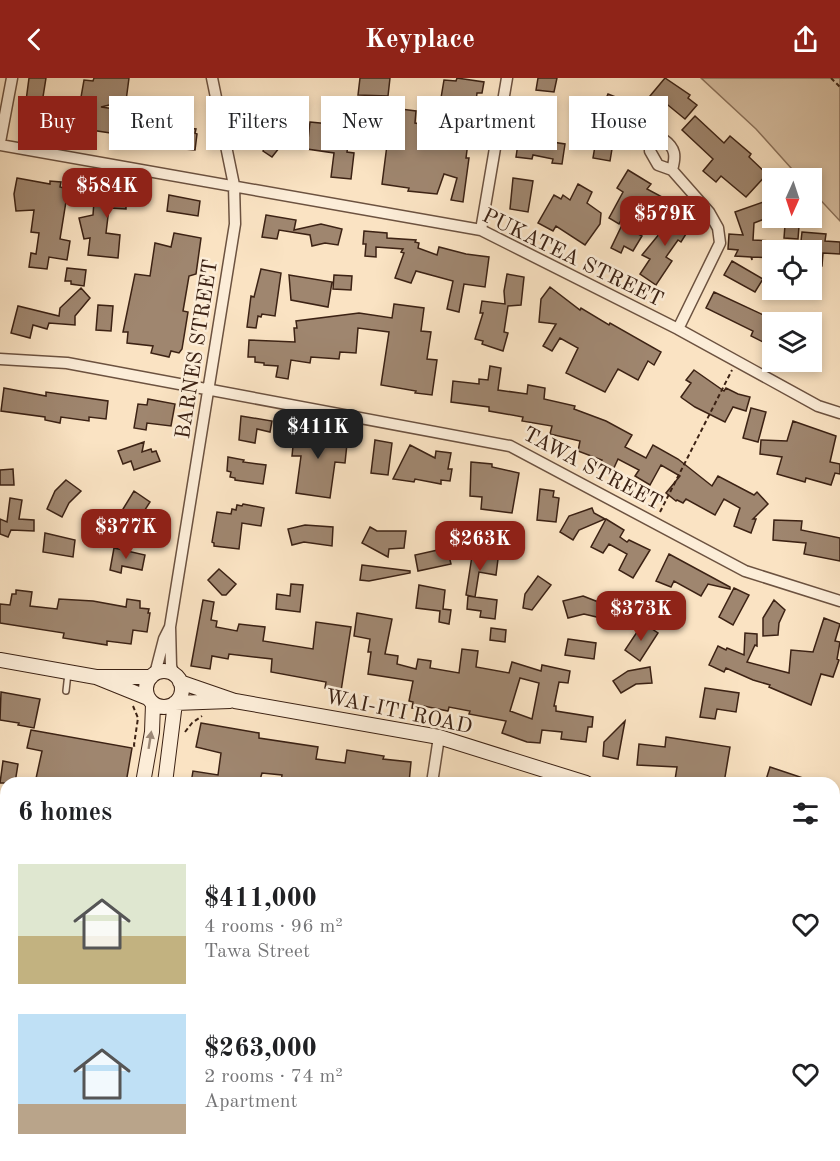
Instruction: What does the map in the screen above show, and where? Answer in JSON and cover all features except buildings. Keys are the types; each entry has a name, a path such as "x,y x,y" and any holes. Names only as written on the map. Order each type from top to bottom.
{"street":[{"path":"0,144 12,78"},
{"name":"BARNES STREET","path":"177,678 171,654 171,627 233,240 236,200 212,78"},
{"path":"481,230 507,78"},
{"name":"PUKATEA STREET","path":"0,144 481,230 678,329 818,406 840,413"},
{"path":"672,170 708,212 718,228 720,243 678,329"},
{"name":"TAWA STREET","path":"0,359 67,363 510,446 745,571 840,601"},
{"name":"BARNES STREET","path":"153,675 164,639 171,627"},
{"path":"0,660 96,677 164,707 175,703"},
{"path":"96,677 153,675 164,672 177,678 181,692 175,703 166,777"},
{"path":"144,777 152,732 150,701 146,687 153,675"},
{"name":"WAI-ITI ROAD","path":"177,678 235,701 440,737 567,777"},
{"name":"WAI-ITI ROAD","path":"175,703 235,701"},
{"path":"433,777 440,737"}],"lane":[{"path":"66,691 68,671"}],"path":[{"path":"831,78 840,87"},
{"path":"654,523 736,361"},
{"path":"129,701 138,715 134,745 138,756"},
{"path":"181,735 192,723 207,714"}],"shaded area":[{"path":"701,78 840,78 840,221 822,202 822,168 791,168 756,129"}]}
